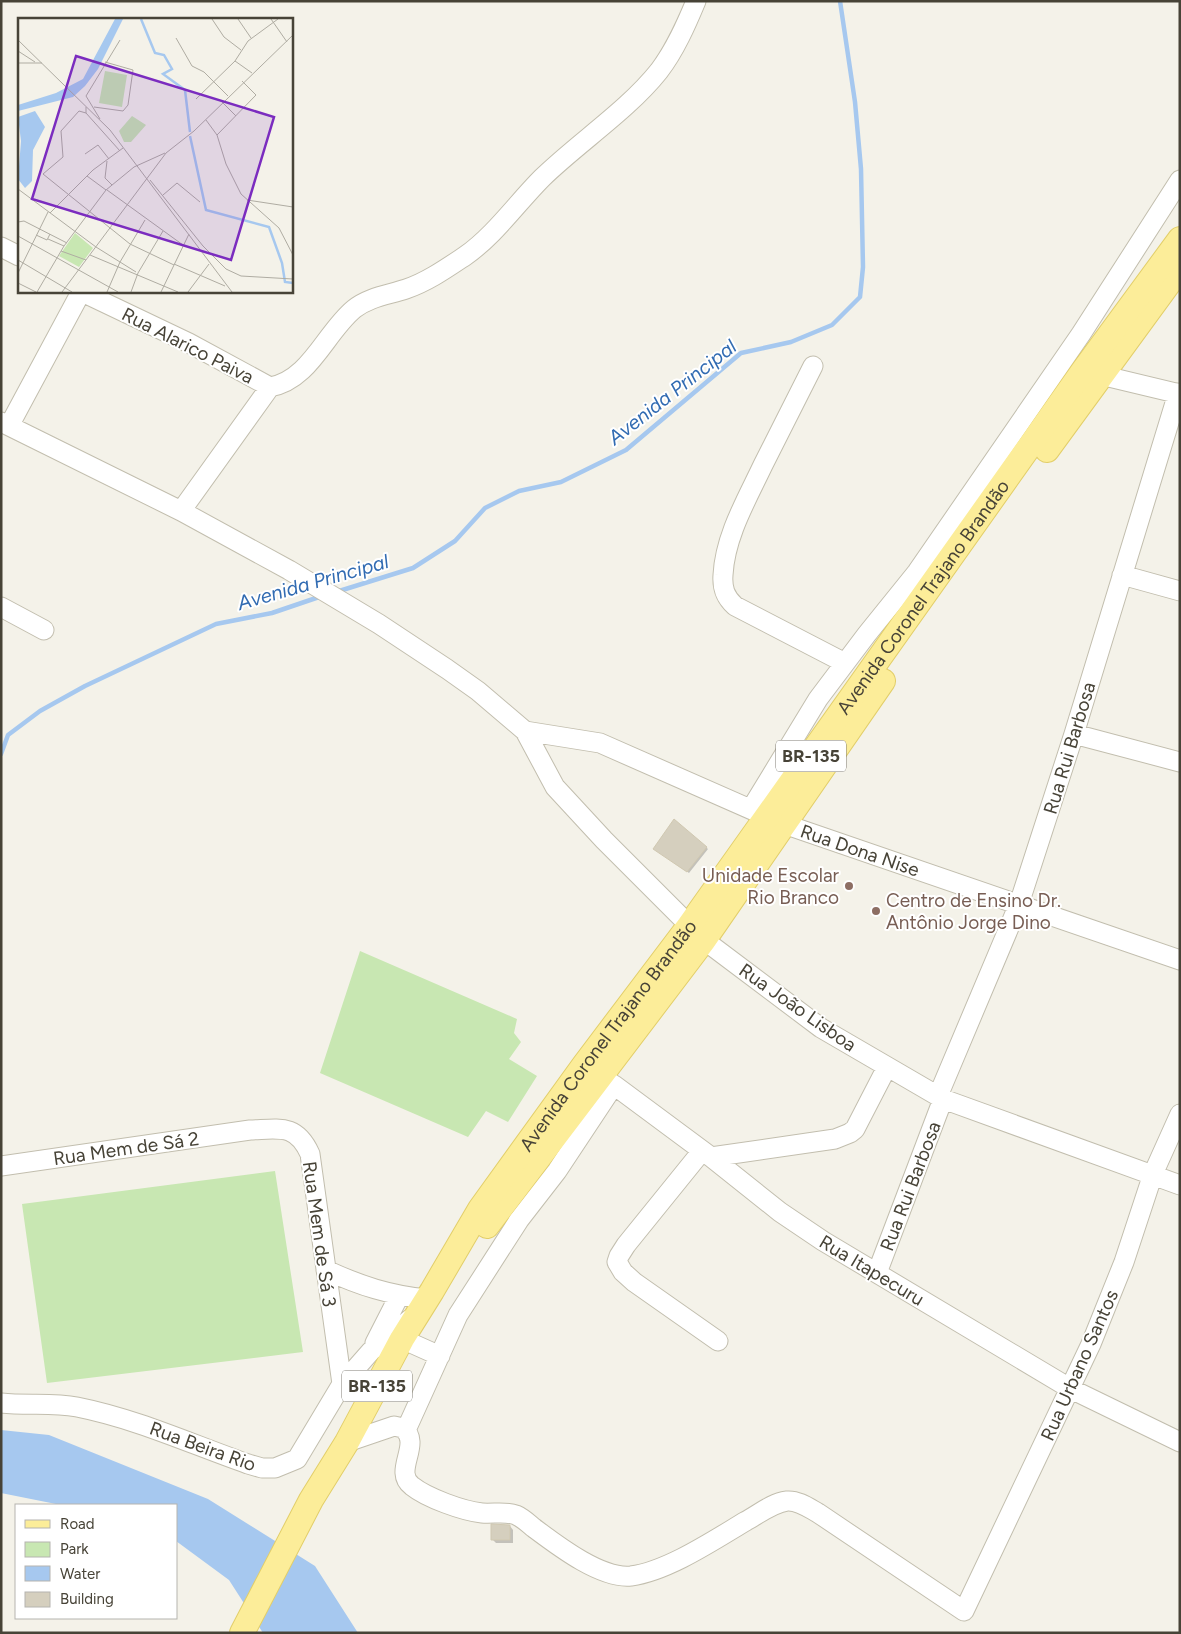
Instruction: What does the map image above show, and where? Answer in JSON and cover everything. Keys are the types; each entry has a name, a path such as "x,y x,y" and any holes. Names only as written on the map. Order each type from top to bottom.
{"main road":[{"name":"Avenida Coronel Trajano Brandão","path":"242,1633 311,1500 348,1442 402,1339 443,1273 470,1248 600,1075 697,933 768,816 991,526 1180,239"},
{"name":"Avenida Coronel Trajano Brandão","path":"1092,373 1180,268"}],"street":[{"path":"181,511 270,387 279,385 297,375 353,310 374,298 407,289 428,279 467,254 488,236 562,158 641,91 672,51 687,10 696,1"},
{"name":"Avenida Coronel Trajano Brandão","path":"768,816 818,699 917,572 1081,334 1180,180"},
{"path":"1,247 18,256"},
{"path":"81,292 5,424 181,511 319,588 380,624 447,669 478,691 525,730 600,743 768,816"},
{"name":"Rua Alarico Paiva","path":"81,292 189,343 270,387"},
{"name":"Avenida Coronel Trajano Brandão","path":"812,366 744,503 726,557 723,584 724,592 729,601 735,606 846,662"},
{"path":"1092,373 1179,393"},
{"name":"Rua Rui Barbosa","path":"877,1273 941,1097 1019,904 1074,734 1179,393"},
{"path":"1122,575 1180,591"},
{"path":"1,607 44,630"},
{"name":"Rua João Lisboa","path":"525,730 555,786 604,840 697,933 820,1028 941,1097 1180,1185"},
{"path":"1074,734 1180,762"},
{"name":"Rua Dona Nise","path":"768,816 1180,960"},
{"path":"718,1341 622,1272 617,1262 619,1256 626,1245 706,1154 835,1139 850,1133 860,1121 887,1066"},
{"path":"348,1442 394,1426 399,1426 406,1430 458,1315 519,1220 556,1170 600,1075"},
{"name":"Rua Itapecuru","path":"600,1075 780,1212 823,1241 1071,1389 1180,1442"},
{"name":"Rua Urbano Santos","path":"406,1430 410,1441 404,1474 411,1485 430,1497 469,1510 516,1515 571,1553 603,1572 630,1576 660,1567 697,1549 770,1507 789,1501 804,1505 818,1513 964,1611 1091,1344 1124,1262 1153,1174 1180,1114"},
{"name":"Rua Mem de Sá 2","path":"1,1166 250,1130"},
{"name":"Rua Mem de Sá 3","path":"250,1130 288,1130 298,1135 310,1154 342,1384"},
{"path":"326,1270 363,1286 424,1303"},
{"path":"371,1351 399,1296"},
{"name":"Rua Beira Rio","path":"1,1403 60,1405 104,1413 150,1427 248,1464 262,1468 275,1468 297,1459 342,1384 371,1351 424,1303"},
{"path":"402,1339 440,1356"}],"green space":[{"path":"360,951 517,1019 514,1033 521,1042 509,1059 537,1076 508,1122 486,1111 468,1137 320,1073"},
{"path":"275,1171 303,1352 47,1383 22,1204"}],"water":[{"path":"1,1430 49,1435 208,1499 315,1566 358,1633 263,1633 229,1580 178,1542 178,1504 56,1504 1,1493"}],"building":[{"path":"674,819 707,847 687,872 653,849"},
{"path":"491,1524 510,1525 510,1540 491,1540"}],"waterway":[{"name":"Avenida Principal","path":"336,592 413,568 455,541 485,508 519,491 561,482 626,450 741,353 791,342 832,325 860,297 863,267 861,169 855,102 840,1"},
{"name":"Avenida Principal","path":"1,754 8,735 40,711 85,686 216,624 272,613 322,596"}],"place":[{"name":"Unidade Escolar Rio Branco","path":"849,886"},
{"name":"Centro de Ensino Dr. Antônio Jorge Dino","path":"876,911"}]}
